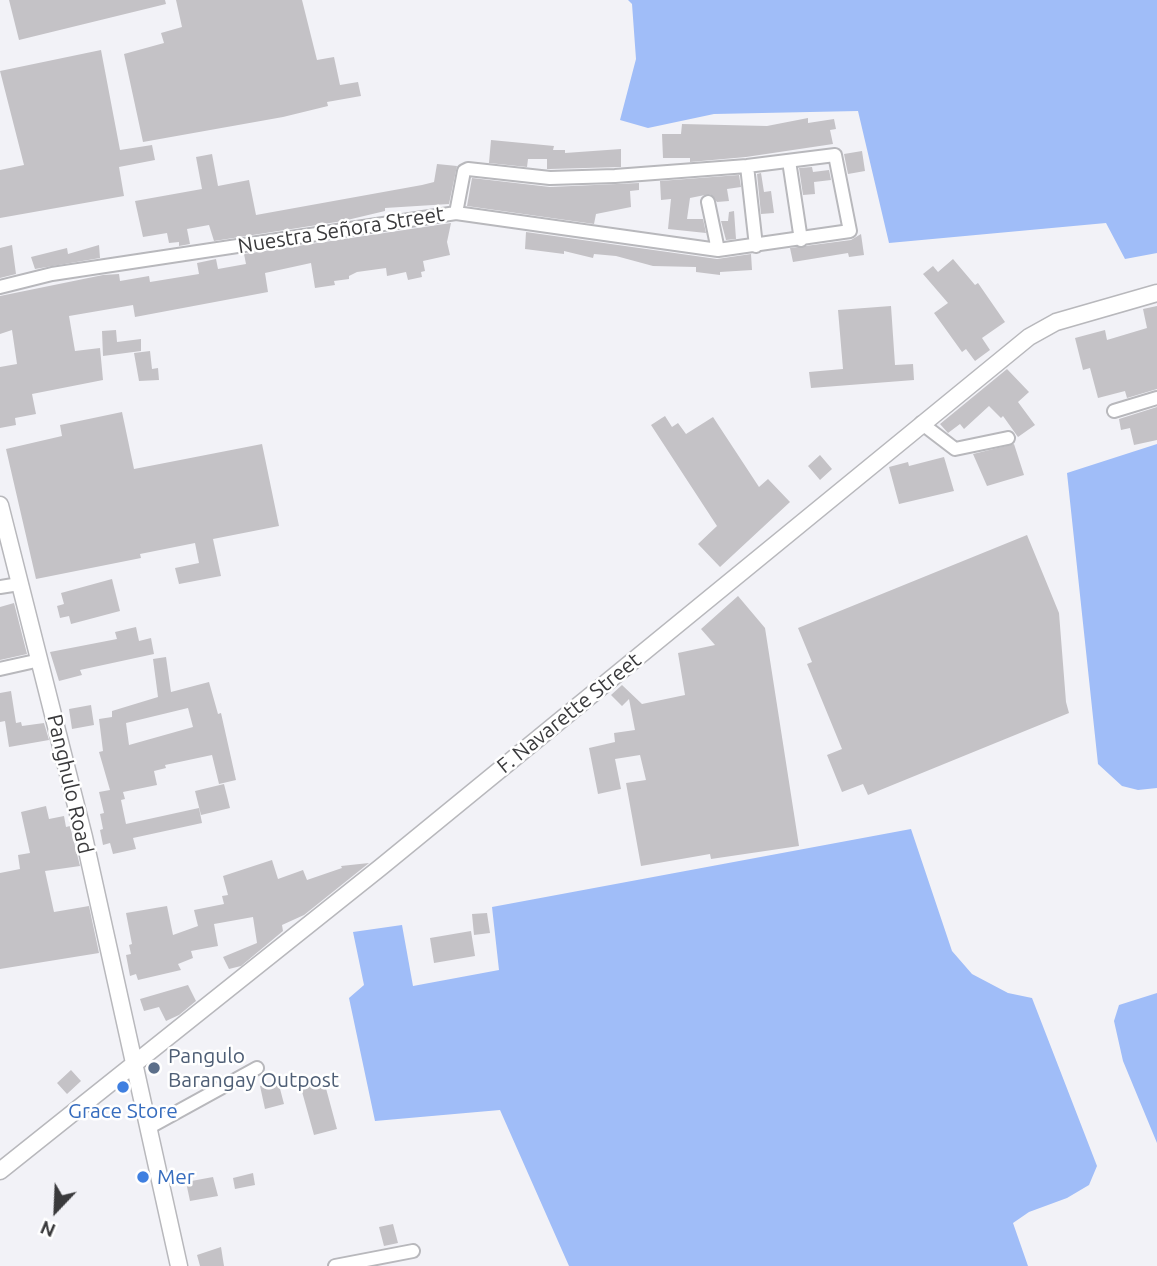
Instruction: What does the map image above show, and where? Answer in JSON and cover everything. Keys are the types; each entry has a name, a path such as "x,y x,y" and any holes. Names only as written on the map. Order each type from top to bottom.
{"main road":[{"name":"F. Navarette Street","path":"0,1171 537,741 1029,337 1056,322 1157,293"},
{"name":"Panghulo Road","path":"0,505 84,837 179,1266"}],"street":[{"name":"Nuestra Señora Street","path":"0,287 52,274 456,213 718,250 850,231 835,155 789,161"},
{"path":"456,213 464,172 468,169 550,178 789,161 801,240"},
{"path":"747,166 756,246"},
{"path":"708,202 718,250"},
{"path":"1114,411 1157,398"},
{"path":"921,424 955,449 1008,438"},
{"path":"0,587 19,584"},
{"path":"0,669 40,660"},
{"path":"148,1128 257,1068"},
{"path":"335,1266 413,1251"}],"water":[{"path":"628,0 1157,0 1157,253 1125,259 1106,223 889,243 858,111 714,114 648,128 620,120 636,59 632,4"},
{"path":"1157,444 1157,788 1138,790 1122,786 1098,764 1067,473"},
{"path":"911,829 952,951 972,974 1008,993 1032,998 1097,1166 1089,1185 1067,1198 1029,1212 1013,1223 1028,1266 569,1266 500,1110 375,1121 349,998 364,985 353,932 402,925 413,986 499,970 492,907"},
{"path":"1157,993 1157,1143 1123,1061 1114,1021 1119,1005"}],"building":[{"path":"9,0 165,0 166,4 19,40"},
{"path":"176,0 302,0 317,60 334,57 340,85 358,82 361,96 327,102 328,106 283,117 143,142 124,54 164,43 161,33 182,27"},
{"path":"101,50 120,150 152,145 155,160 119,167 124,196 0,218 0,170 24,165 0,71"},
{"path":"808,118 808,123 834,119 836,129 830,130 833,144 690,162 690,158 663,158 662,134 681,134 682,124 767,126"},
{"path":"491,140 554,146 553,150 565,150 565,153 621,149 621,167 547,169 547,159 528,159 527,167 489,163"},
{"path":"862,151 865,171 848,174 844,154"},
{"path":"212,154 218,186 249,180 256,215 422,185 434,182 437,164 457,166 449,204 385,208 385,211 343,221 214,241 209,225 187,229 190,244 179,246 179,242 169,243 167,233 143,237 135,201 202,189 196,157"},
{"path":"812,167 813,172 829,170 831,180 814,182 815,194 803,195 799,168"},
{"path":"761,173 764,192 771,191 774,213 761,214 757,174"},
{"path":"739,175 741,187 727,189 729,201 717,202 710,194 690,198 687,219 703,219 706,233 668,229 671,199 661,200 660,181"},
{"path":"472,178 550,187 639,183 639,190 630,191 631,207 596,214 594,224 467,206"},
{"path":"734,211 736,239 726,240 721,221 728,221 729,212"},
{"path":"451,223 447,242 450,255 423,261 425,271 421,272 422,277 408,280 406,272 387,276 386,268 357,272 349,276 349,279 334,281 335,285 315,288 311,263 265,273 268,292 135,317 133,305 69,316 75,351 100,348 103,380 32,394 36,414 15,418 16,425 0,428 0,367 17,364 12,330 0,334 0,296 103,275 119,274 120,281 149,276 150,282 199,274 197,263 216,259 218,269 246,264 244,254"},
{"path":"526,232 717,259 751,254 752,270 720,272 720,275 696,272 696,267 653,266 616,256 594,254 593,258 564,251 564,254 525,249"},
{"path":"861,234 864,255 849,257 848,253 793,262 790,248 851,240"},
{"path":"12,245 16,274 0,278 0,248"},
{"path":"99,245 100,258 35,269 31,257 67,248 68,254"},
{"path":"953,259 975,285 978,283 1005,322 982,338 990,350 975,361 966,349 962,352 934,313 948,303 923,274 933,266 938,272"},
{"path":"891,306 895,365 913,364 914,380 811,388 809,372 843,369 838,310"},
{"path":"1157,306 1157,389 1127,398 1125,391 1098,398 1090,368 1083,370 1075,338 1105,330 1107,340 1147,328 1143,309"},
{"path":"116,330 117,342 141,339 141,351 103,356 102,331"},
{"path":"150,351 152,369 158,368 159,380 139,381 134,353"},
{"path":"1007,369 1029,392 1018,402 1035,425 1018,437 1003,416 1001,418 989,406 964,429 960,424 948,433 940,424"},
{"path":"1157,407 1157,440 1134,445 1130,428 1121,430 1119,419"},
{"path":"122,412 134,469 262,444 279,526 213,539 221,576 179,584 175,568 199,563 195,543 140,554 141,558 36,579 6,449 62,436 60,425"},
{"path":"665,416 672,427 678,423 686,434 713,417 759,487 768,479 790,502 720,567 698,544 717,526 651,425"},
{"path":"1014,444 1024,475 987,486 973,454"},
{"path":"820,455 832,469 820,480 808,466"},
{"path":"944,457 954,491 899,504 889,467 908,462 909,466"},
{"path":"1027,535 1059,613 1069,713 868,795 863,784 842,792 827,755 842,749 807,664 812,662 798,628"},
{"path":"112,579 120,611 71,624 69,616 60,618 57,606 64,604 61,593"},
{"path":"738,596 765,628 799,846 711,859 710,854 641,866 626,783 646,780 640,755 615,759 621,789 598,794 589,748 615,742 614,733 635,730 629,699 622,706 611,695 622,685 642,704 685,695 678,653 715,645 701,629"},
{"path":"14,603 27,654 0,660 0,607"},
{"path":"136,627 139,641 151,638 154,654 80,670 82,675 59,681 50,652 117,639 115,632"},
{"path":"166,657 171,692 209,682 218,714 221,713 236,780 219,784 212,755 165,765 166,768 154,771 157,785 123,792 125,799 121,800 126,824 199,808 202,823 133,838 136,849 113,854 110,843 103,845 100,830 103,829 100,814 104,813 99,792 110,790 99,752 103,751 99,719 112,717 112,711 158,697 153,659","holes":["188,708 193,727 129,745 126,723"]},
{"path":"11,691 16,723 21,722 22,726 44,723 49,740 9,747 5,721 0,722 0,693"},
{"path":"91,705 94,725 72,729 69,709"},
{"path":"224,784 230,808 201,815 195,791"},
{"path":"46,806 49,819 64,816 66,827 70,826 80,866 45,871 54,912 89,906 99,953 0,969 0,873 20,869 18,855 30,853 21,812"},
{"path":"272,860 278,879 303,870 307,880 342,868 341,866 369,863 304,915 282,925 283,931 241,966 229,969 223,957 257,943 253,917 214,924 218,946 191,951 193,958 178,964 181,970 138,980 136,974 130,976 126,955 131,954 129,945 132,944 126,913 167,906 173,935 198,926 194,910 224,904 222,896 228,895 223,876"},
{"path":"487,913 490,933 474,935 472,914"},
{"path":"471,931 475,956 434,963 430,938"},
{"path":"188,985 196,1001 179,1015 166,1021 159,1007 144,1011 140,999"},
{"path":"71,1070 81,1081 67,1094 57,1083"},
{"path":"278,1081 284,1104 265,1109 260,1086"},
{"path":"324,1081 337,1129 314,1135 301,1088"},
{"path":"253,1173 255,1185 235,1189 233,1178"},
{"path":"213,1177 218,1196 190,1201 186,1182"},
{"path":"393,1224 398,1243 384,1246 379,1227"},
{"path":"221,1247 224,1266 200,1266 197,1255"}],"place":[{"name":"Pangulo Barangay Outpost","path":"154,1068"},
{"name":"Grace Store","path":"123,1087"},
{"name":"Mer","path":"143,1177"}]}
